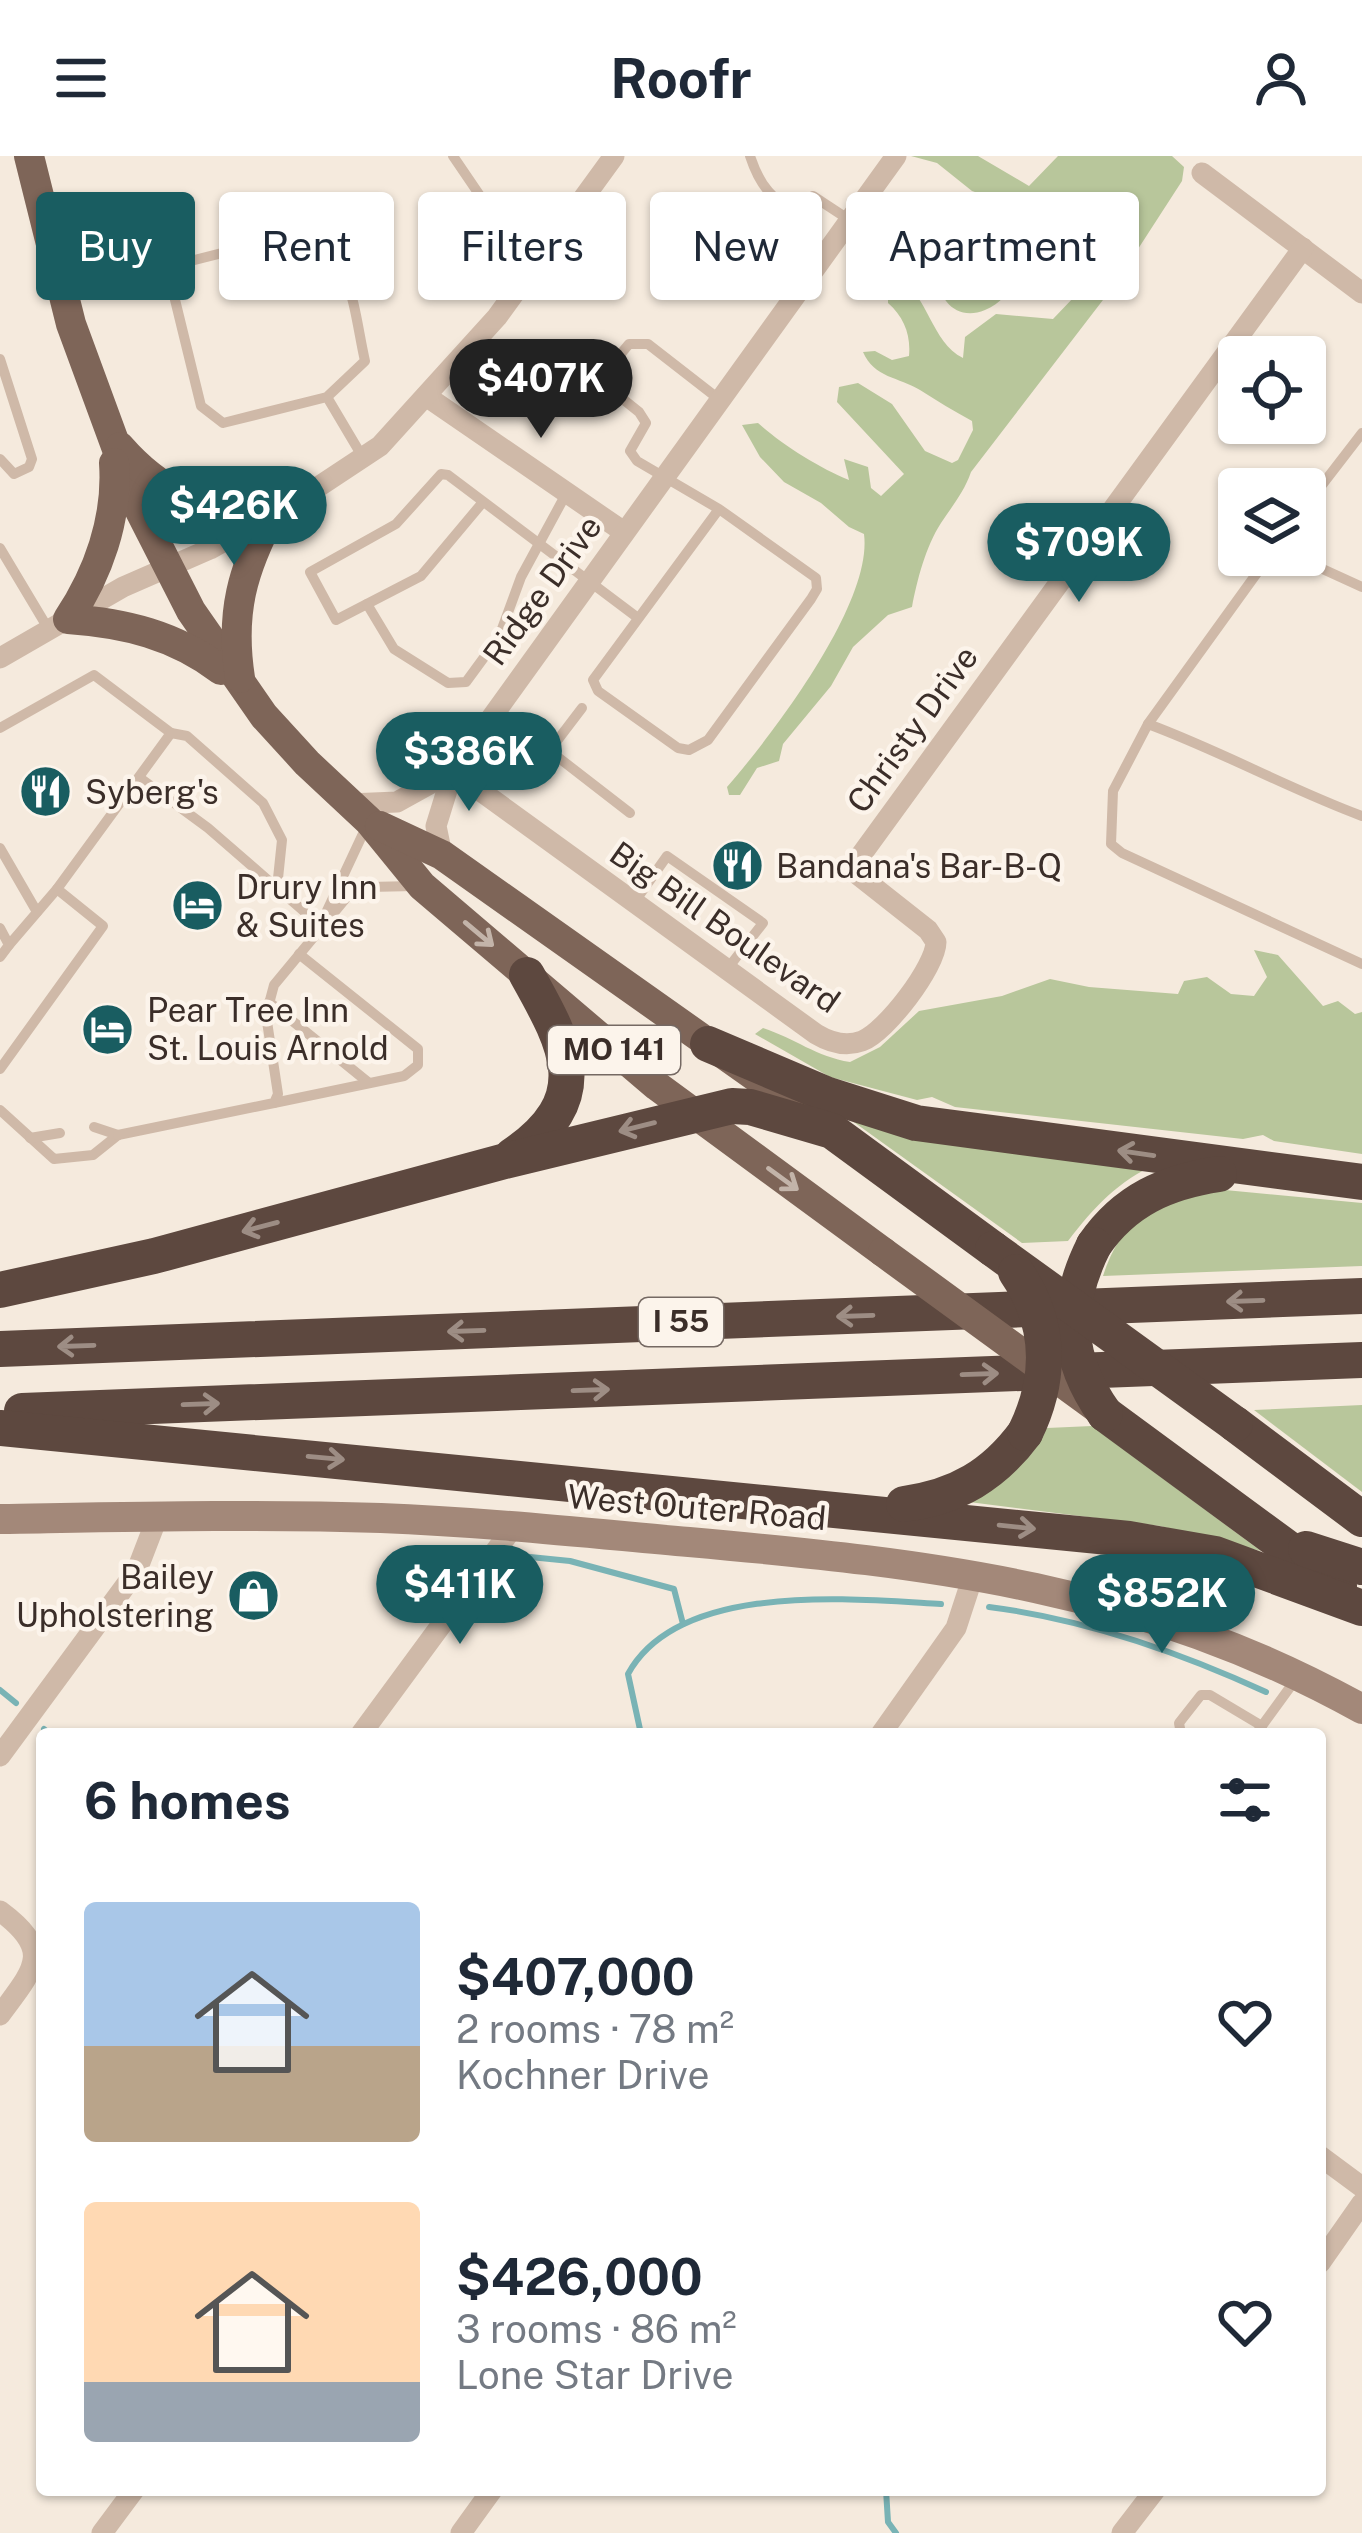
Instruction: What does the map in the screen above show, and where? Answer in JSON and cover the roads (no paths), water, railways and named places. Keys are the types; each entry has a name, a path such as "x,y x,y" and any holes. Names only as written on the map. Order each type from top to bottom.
{"highway":[{"path":"505,1161 534,1141 565,1095 567,1065 560,1034 527,975"},
{"path":"709,1044 828,1095 916,1123 1362,1182"},
{"path":"0,1291 154,1256 692,1113 750,1107 832,1131"},
{"name":"MO 141","path":"832,1131 1362,1519"},
{"path":"1115,1421 1083,1380 1077,1361 1073,1308 1094,1245 1106,1227 1145,1195 1200,1177 1252,1169"},
{"path":"859,1510 930,1501 959,1490 1007,1456 1025,1433 1045,1371 1037,1309 999,1254"},
{"name":"I 55","path":"0,1348 1362,1296"},
{"name":"I 55","path":"0,1412 1362,1360"},
{"name":"MO 141","path":"1115,1421 1362,1605"},
{"path":"0,1428 1177,1545 1362,1605"},
{"path":"1274,1538 1362,1567"}],"main road":[{"name":"MO 141","path":"29,156 71,324 166,568 276,730 359,812 422,886 692,1113 1115,1421"},
{"path":"112,438 146,473 191,501 226,512 273,512 254,551 236,611 234,640 241,684"},
{"path":"59,625 91,580 112,512 112,438"},
{"path":"59,625 134,626 203,656 241,684"},
{"name":"MO 141","path":"359,812 442,855 832,1131"}],"street":[{"path":"2,652 273,512 363,459 397,430 510,300 614,156"},
{"name":"Ridge Drive","path":"871,192 896,156"},
{"path":"1202,173 1362,292"},
{"name":"Ridge Drive","path":"442,855 436,826 452,771 846,228"},
{"name":"Christy Drive","path":"936,942 928,929 862,879 856,862 1303,248"},
{"path":"426,396 624,532"},
{"name":"Ridge Drive","path":"359,812 397,802 452,771"},
{"name":"Big Bill Boulevard","path":"452,771 827,1040 850,1044 872,1036 899,1008 934,957 936,942"},
{"name":"West Outer Road","path":"0,1520 342,1517 514,1526 869,1559 1066,1593 1144,1616 1298,1676 1362,1709"},
{"path":"0,1756 137,1570 157,1518"},
{"path":"365,1728 514,1526"},
{"path":"885,1728 956,1628 974,1574"},
{"path":"0,1911 27,1932 35,1950 32,1968 0,2015"},
{"path":"1326,2160 1362,2186"},
{"path":"1326,2255 1362,2203"},
{"path":"103,2533 130,2496"},
{"path":"461,2533 488,2496"},
{"path":"1122,2533 1150,2496"}],"lane":[{"path":"454,156 478,192"},
{"path":"750,156 768,192"},
{"path":"304,232 320,239 341,260 365,361 327,397 223,423 201,406 167,266 304,232"},
{"path":"719,509 593,680 598,691 677,748 700,747 817,589 816,578 719,509 638,461 631,451 646,423 599,380 629,344 648,344 720,400"},
{"path":"0,358 32,459 29,467 14,474 0,459"},
{"path":"327,397 363,459"},
{"path":"1326,480 1362,433"},
{"path":"483,502 422,575 336,620 310,572 396,524 441,474 483,502 638,618"},
{"path":"367,604 394,649 448,683 466,682 499,637 538,544 567,493"},
{"path":"0,548 59,625"},
{"path":"1326,571 1362,587"},
{"path":"1255,576 1148,724 1114,791 1111,844 1362,964"},
{"path":"0,728 94,675 171,733 187,736 262,803 282,840 278,888"},
{"path":"550,749 582,708"},
{"path":"497,710 630,814"},
{"path":"1148,724 1362,816"},
{"path":"0,957 57,889 171,733"},
{"path":"140,778 208,828 321,926"},
{"path":"321,926 359,812"},
{"path":"0,848 37,912"},
{"path":"633,904 667,856 752,915 763,923 726,971"},
{"path":"274,1103 278,1094 266,1015 274,985 346,898 368,887 422,886"},
{"path":"0,1069 103,926 57,889"},
{"path":"0,928 9,945"},
{"path":"0,1110 53,1159 94,1155 118,1135 404,1076 418,1065 418,1049 299,954"},
{"path":"269,1002 369,1083"},
{"path":"94,1127 118,1135"},
{"path":"30,1138 60,1133"},
{"path":"1260,1728 1298,1676"},
{"path":"1180,1728 1201,1695 1210,1695 1256,1728"}],"waterway":[{"path":"520,1556 570,1561 674,1589 683,1624"},
{"path":"640,1728 628,1674 652,1644 686,1623 770,1602 941,1604"},
{"path":"989,1607 1131,1639 1266,1692"},
{"path":"0,1690 16,1703"},
{"path":"886,2496 888,2522 896,2533"}],"place":[{"name":"Syberg's","path":"46,792"},
{"name":"Bandana's Bar-B-Q","path":"737,866"},
{"name":"Drury Inn & Suites","path":"197,906"},
{"name":"Pear Tree Inn St. Louis Arnold","path":"108,1029"},
{"name":"Bailey Upholstering","path":"253,1596"}]}
